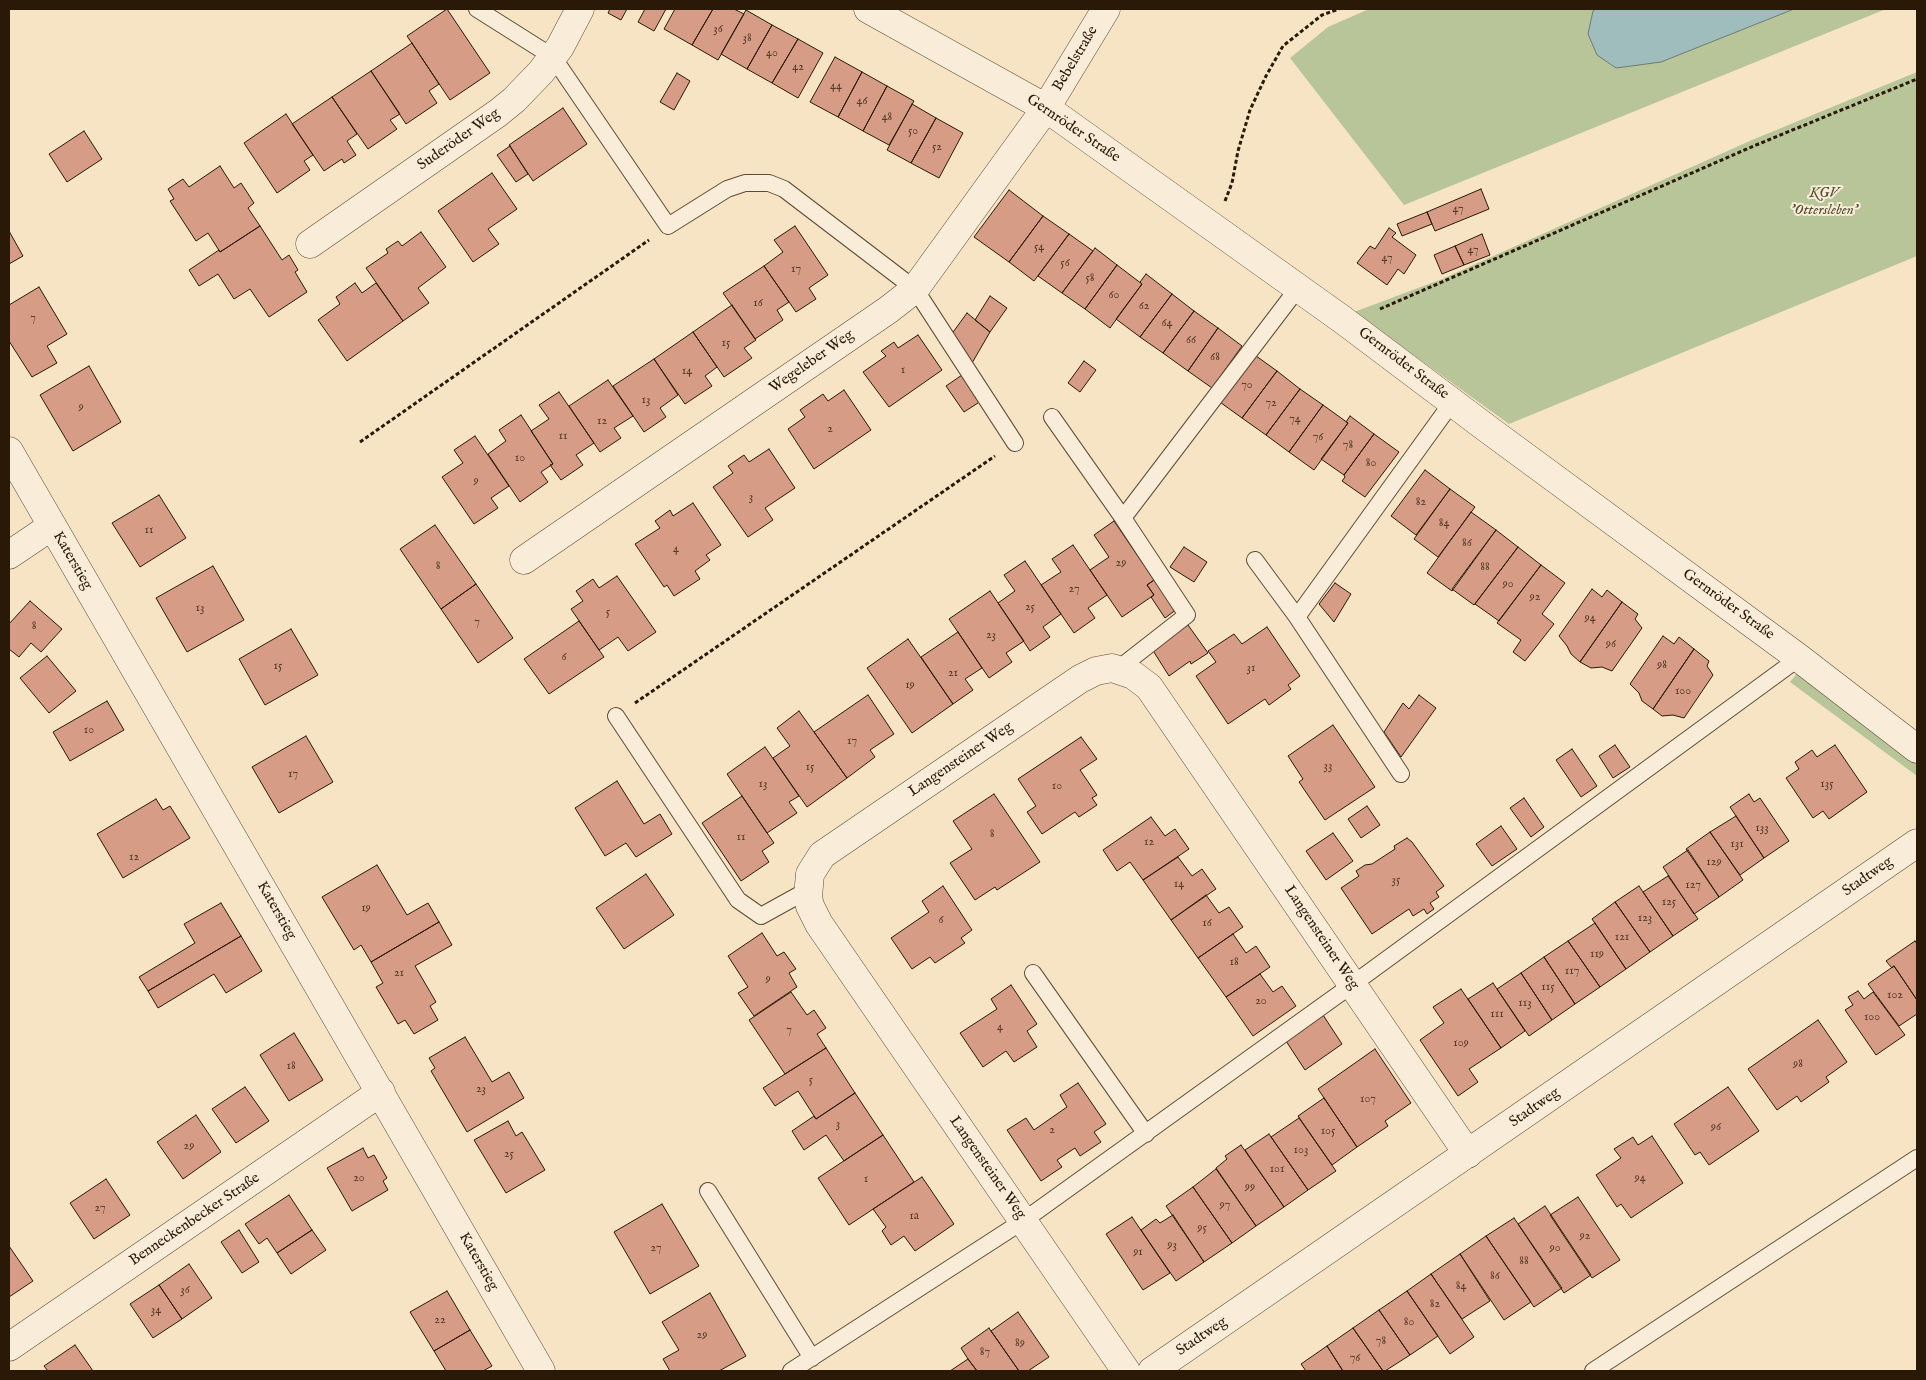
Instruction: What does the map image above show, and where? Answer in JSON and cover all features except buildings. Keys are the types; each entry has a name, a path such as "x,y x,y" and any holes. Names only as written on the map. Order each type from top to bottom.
{"street":[{"name":"Suderöder Weg","path":"310,244 498,113 528,87 563,42 580,9"},
{"name":"Gernröder Straße","path":"868,9 1046,108 1343,320 1799,658 1917,748"},
{"name":"Bebelstraße","path":"1046,108 1106,9"},
{"name":"Wegeleber Weg","path":"524,560 880,316 915,289 1046,108"},
{"name":"Katerstieg","path":"9,452 541,1371"},
{"path":"9,555 52,526"},
{"name":"Langensteiner Weg","path":"1126,1371 819,924 810,906 808,890 808,879 812,869 826,852 1080,679 1096,671 1106,669 1118,670 1141,680 1153,692 1468,1154"},
{"name":"Stadtweg","path":"1152,1371 1917,843"},
{"name":"Benneckenbecker Straße","path":"9,1347 381,1092"}],"lane":[{"path":"478,9 553,57 668,226 727,189 746,183 769,183 784,188 915,289 1015,443"},
{"path":"1123,518 1298,288"},
{"path":"1297,617 1453,402"},
{"path":"1052,418 1123,518 1186,615 1118,670"},
{"path":"1255,560 1297,617 1402,774"},
{"path":"791,1371 1023,1221 1146,1134 1799,658"},
{"path":"616,716 738,900 761,916 808,890"},
{"path":"1033,973 1146,1134"},
{"path":"1593,1371 1917,1158"},
{"path":"708,1191 812,1358"}],"path":[{"path":"1210,225 1223,208 1232,183 1238,151 1250,110 1283,46 1322,15 1339,9"},
{"path":"1343,320 1385,307 1746,149 1917,79"},
{"path":"360,442 668,226"},
{"path":"616,716 1015,443"}],"green space":[{"path":"1369,9 1886,9 1404,205 1290,58 1328,27"},
{"name":"KGV 'Ottersleben'","path":"1917,72 1917,256 1509,424 1354,312 1442,279 1752,140"},
{"path":"1798,672 1917,762 1917,776 1790,682"}],"water":[{"path":"1596,9 1794,9 1661,62 1616,68 1597,55 1588,34 1593,11"}]}
